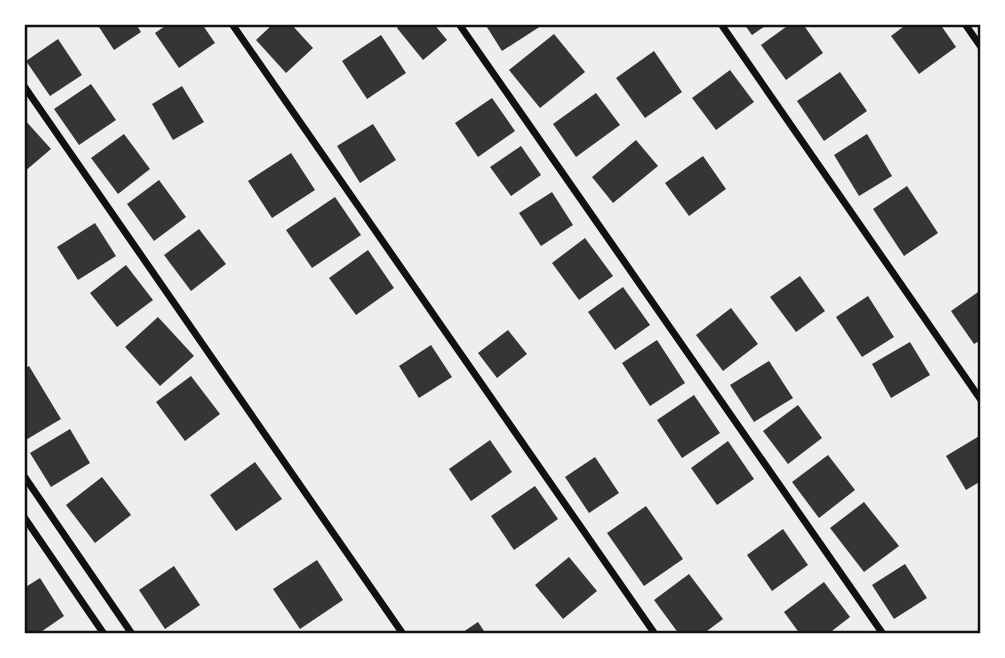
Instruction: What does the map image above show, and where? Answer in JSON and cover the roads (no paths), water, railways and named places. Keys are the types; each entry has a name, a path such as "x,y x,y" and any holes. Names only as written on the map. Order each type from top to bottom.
{"street":[{"path":"232,24 655,634"},
{"path":"459,24 883,634"},
{"path":"721,24 981,400"},
{"path":"965,24 981,47"},
{"path":"24,86 402,634"},
{"path":"24,477 132,634"},
{"path":"24,517 104,634"}]}
